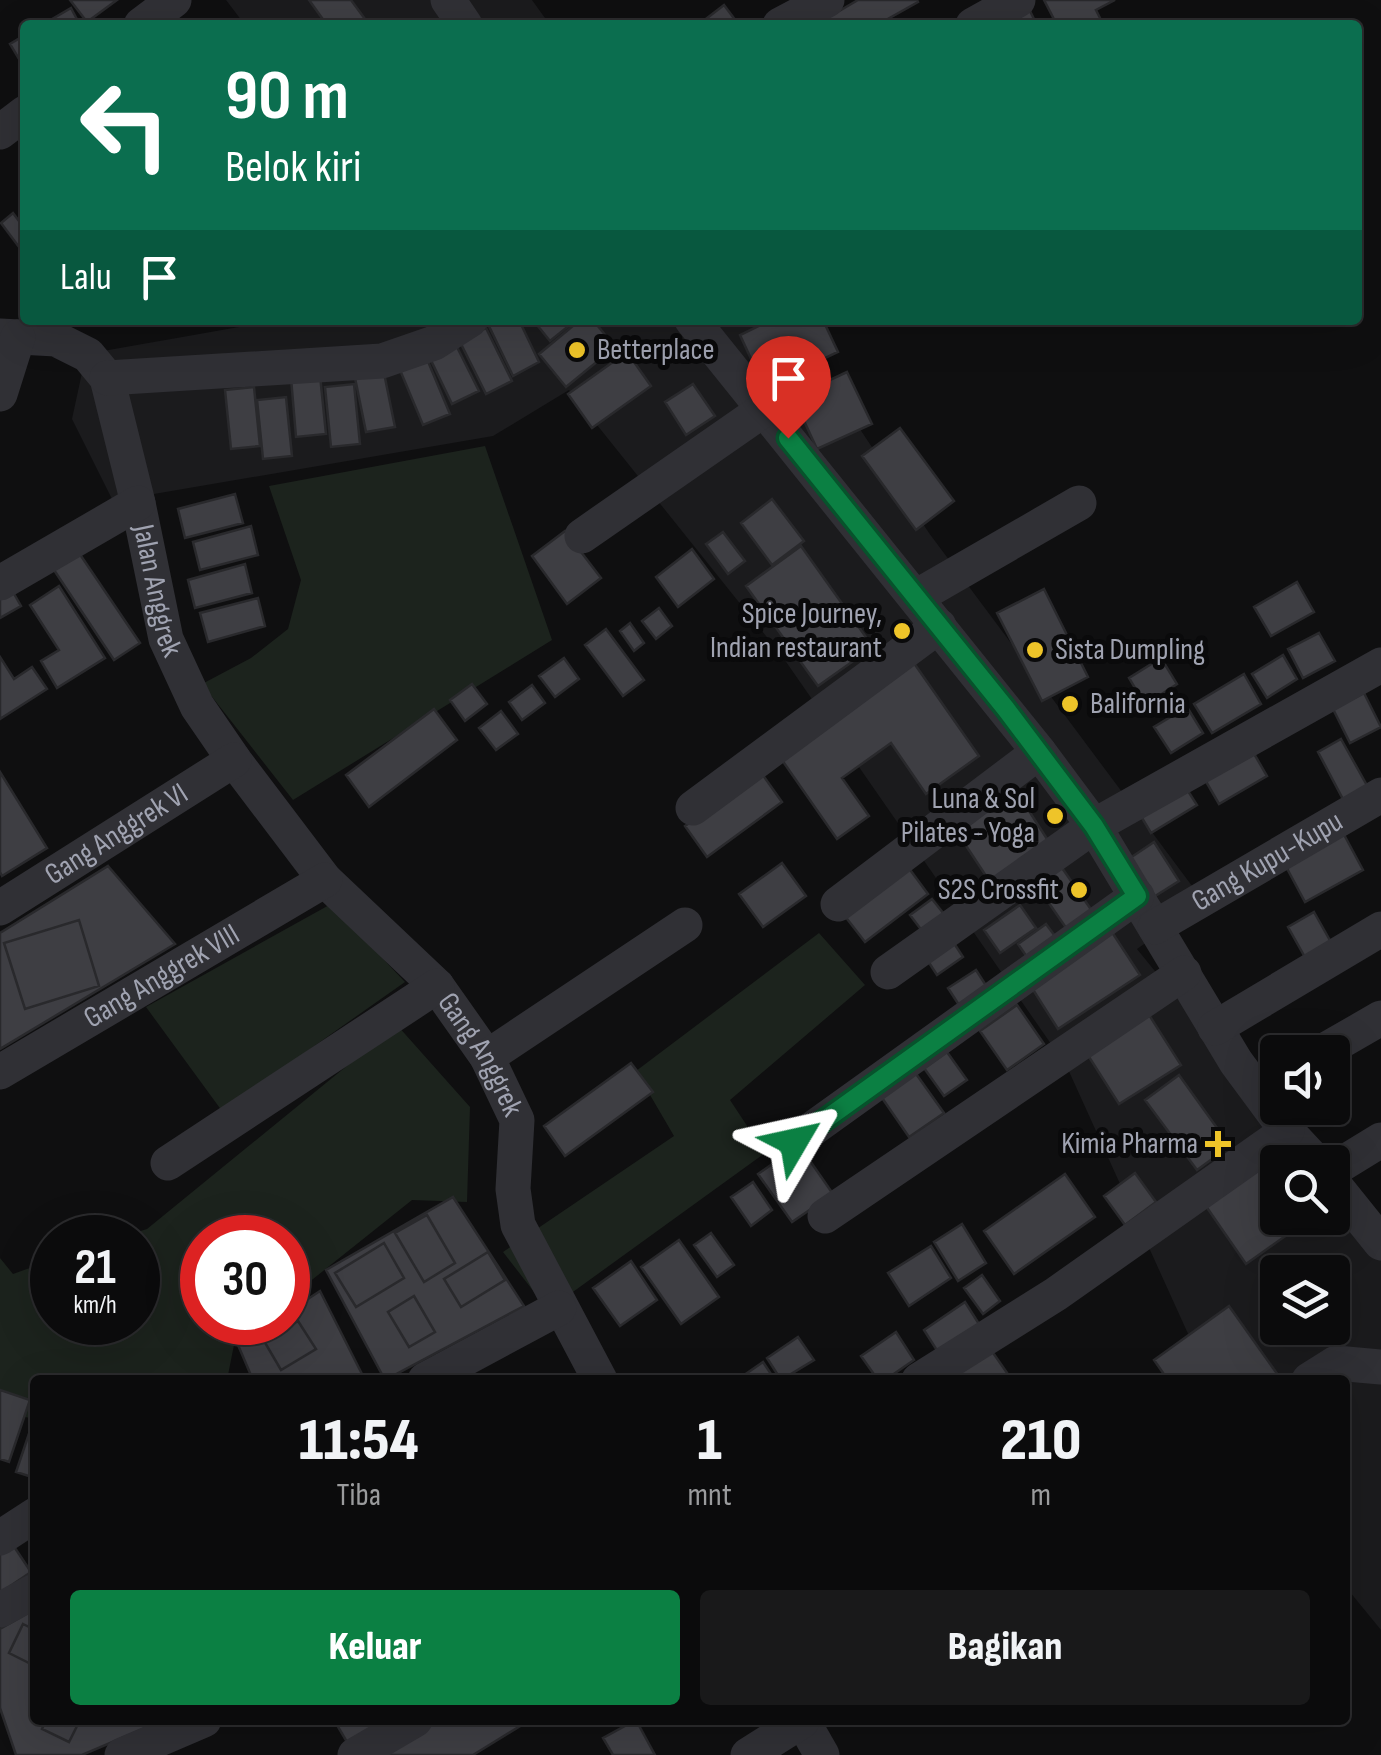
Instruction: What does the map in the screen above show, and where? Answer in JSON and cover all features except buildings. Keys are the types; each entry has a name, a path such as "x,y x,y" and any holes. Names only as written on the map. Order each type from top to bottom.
{"street":[{"path":"148,20 174,0"},
{"path":"789,20 827,0"},
{"path":"981,20 1018,0"},
{"path":"0,132 20,117"},
{"path":"0,394 9,337 56,339 88,356 106,378 382,360 434,343 462,325"},
{"path":"696,325 1039,752 1094,826 1215,1028 1260,1077"},
{"path":"582,536 766,408 806,374"},
{"name":"Jalan Anggrek","path":"106,378 138,503 166,638 197,706 325,880"},
{"path":"0,583 138,503"},
{"path":"916,597 1079,503"},
{"path":"693,808 940,626"},
{"path":"888,972 1094,826 1381,665"},
{"path":"838,904 1039,752"},
{"name":"Gang Anggrek VI","path":"0,908 234,760"},
{"name":"Gang Kupu-Kupu","path":"1155,927 1381,795"},
{"name":"Gang Anggrek","path":"325,880 437,986 487,1057 517,1120 513,1189 518,1225 558,1308 597,1375"},
{"name":"Gang Anggrek VIII","path":"0,1072 325,880"},
{"path":"794,1142 1137,896"},
{"path":"487,1057 684,925"},
{"path":"1215,1028 1381,929"},
{"path":"825,1216 1184,974"},
{"path":"168,1164 437,986"},
{"path":"1350,1036 1381,1018"},
{"path":"1284,1125 1300,1145"},
{"path":"927,1375 1056,1294 1287,1131"},
{"path":"1350,1159 1381,1140"},
{"path":"1350,1205 1381,1244"},
{"path":"435,1375 558,1308"},
{"path":"1316,1375 1336,1363 1381,1367"},
{"path":"0,1538 30,1518"},
{"path":"0,1610 30,1594"},
{"path":"122,1755 192,1725"},
{"path":"355,1755 406,1725"},
{"path":"748,1755 794,1725"},
{"path":"805,1725 822,1755"}],"shaded area":[{"path":"226,0 532,0 546,20 241,20"},
{"path":"250,325 800,325 832,387 929,533 1204,902 1137,949 1260,1100 1260,1125 1280,1125 1296,1145 1260,1145 1260,1235 1350,1235 1350,1212 1381,1250 1381,1630 1350,1592 1350,1375 1207,1375 1067,1067 782,656 569,390 493,436 113,501 72,419 86,354"},
{"path":"485,446 552,640 293,800 202,684 251,658 288,629 301,580 269,486"},
{"path":"331,904 405,982 222,1111 146,1007"},
{"path":"819,933 865,985 730,1100 765,1153 548,1310 503,1252 674,1136 636,1071"},
{"path":"397,1025 470,1107 467,1202 412,1200 310,1281 310,1215 180,1215 180,1345 234,1345 228,1375 30,1375 30,1418 0,1412 0,1258 13,1274 30,1268 30,1345 160,1345 160,1218"}],"place":[{"name":"Betterplace","path":"577,350"},
{"name":"Spice Journey, Indian restaurant","path":"902,631"},
{"name":"Sista Dumpling","path":"1035,650"},
{"name":"Balifornia","path":"1070,704"},
{"name":"Luna & Sol Pilates - Yoga","path":"1055,816"},
{"name":"S2S Crossfit","path":"1079,890"},
{"name":"Kimia Pharma","path":"1218,1144"}],"route":[{"path":"788,438 1006,709 1094,826 1137,896 794,1142"}]}
